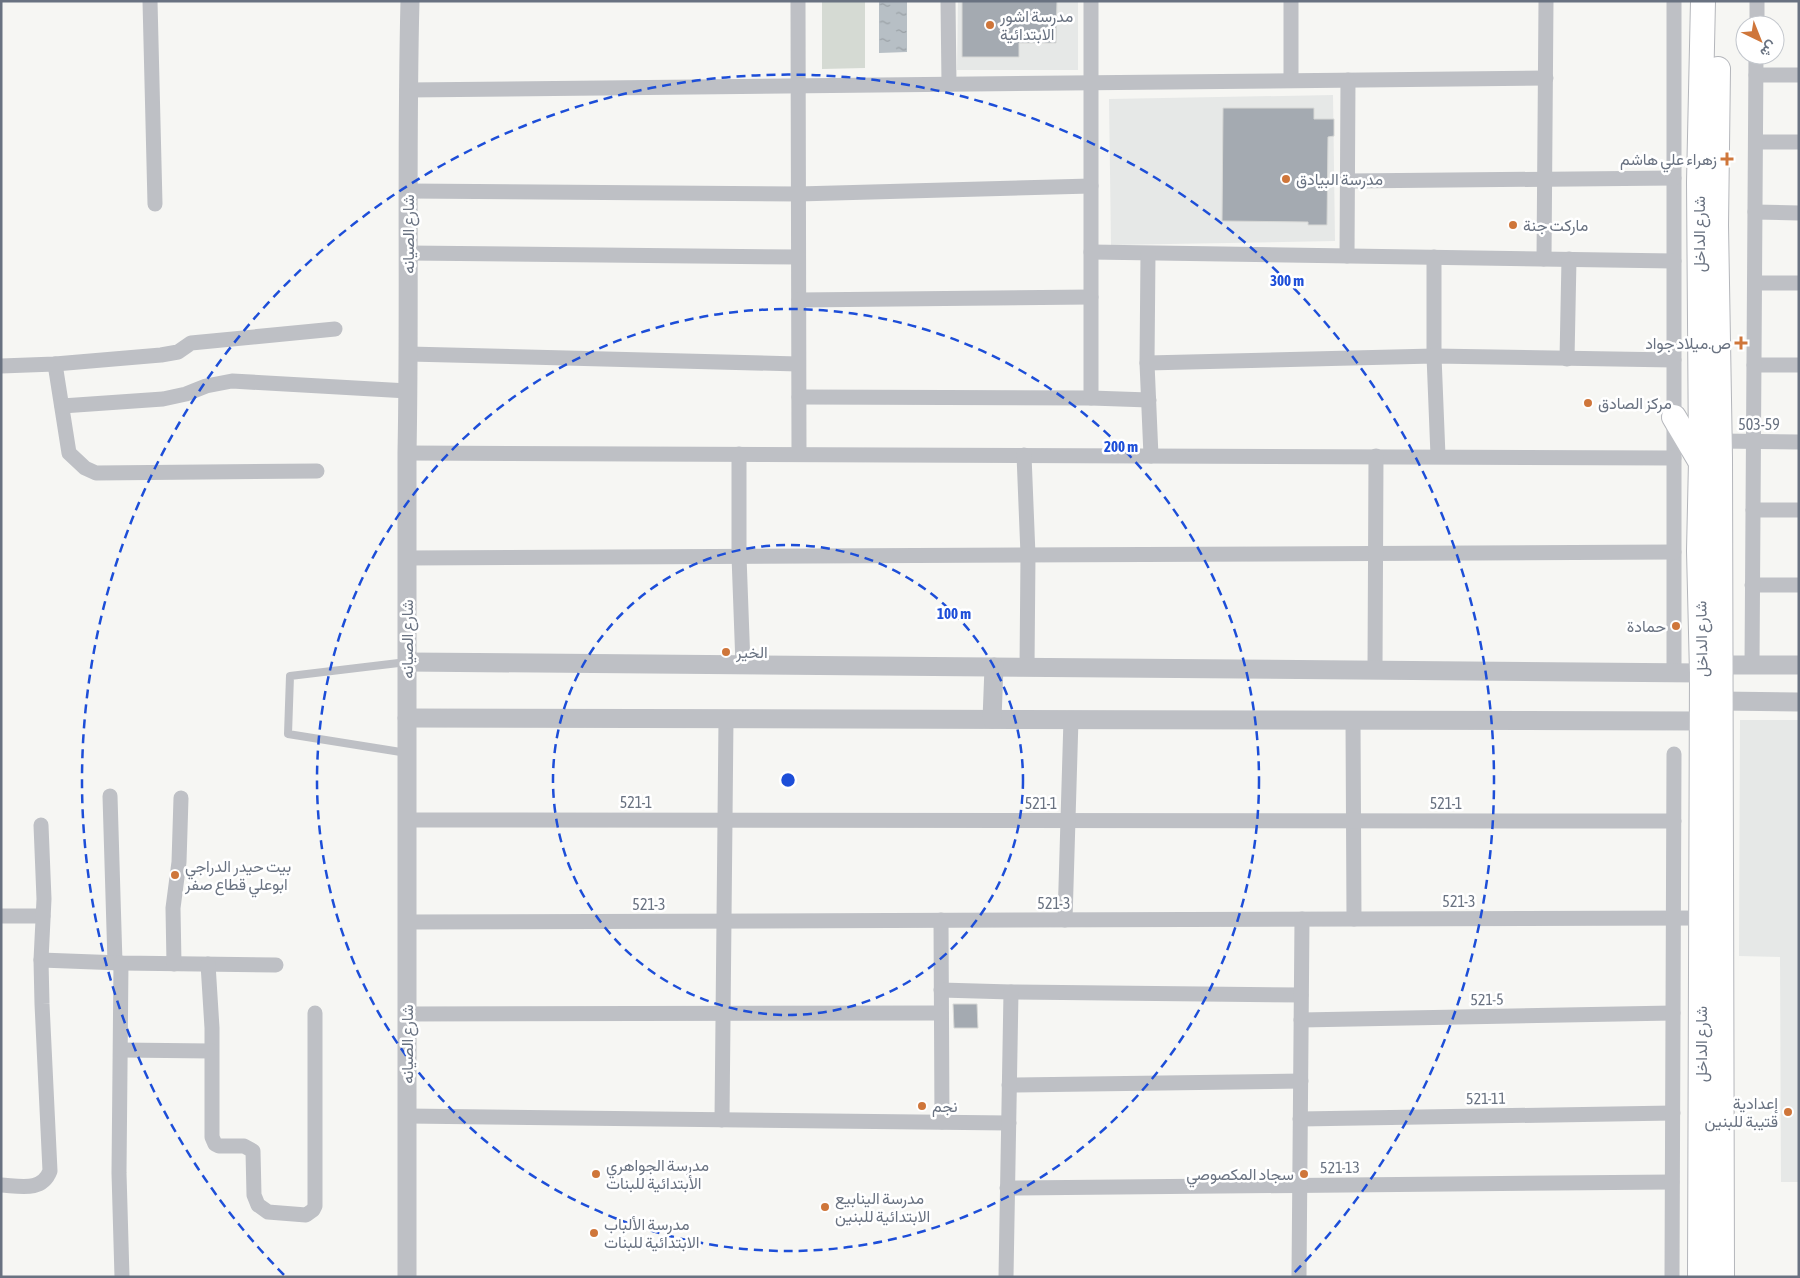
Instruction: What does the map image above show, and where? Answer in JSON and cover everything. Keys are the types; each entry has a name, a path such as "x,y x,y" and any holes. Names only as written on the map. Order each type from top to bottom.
{"main road":[{"name":"شارع الداخل","path":"1703,1 1699,182 1701,461 1699,551 1711,669 1721,701 1722,1277"},
{"name":"شارع الداخل","path":"1700,1277 1702,721 1711,669 1720,442 1716,226 1719,1"},
{"path":"1674,418 1701,461"}],"street":[{"path":"150,1 155,204"},
{"name":"شارع الصيانه","path":"408,1277 407,453 409,354 407,90 410,1"},
{"path":"798,1 799,454"},
{"path":"948,1 949,84"},
{"path":"1091,1 1091,398"},
{"path":"1291,1 1291,80"},
{"path":"1544,259 1546,1"},
{"path":"1674,1 1674,672"},
{"path":"1756,15 1757,1"},
{"path":"1752,665 1756,65"},
{"path":"1756,75 1799,75"},
{"path":"407,90 1546,78"},
{"path":"1347,256 1348,80"},
{"path":"1756,142 1799,142"},
{"path":"1348,181 1674,178"},
{"path":"408,191 798,194 1092,186"},
{"path":"1755,212 1799,213"},
{"path":"1092,252 1674,261"},
{"path":"408,253 798,257"},
{"path":"1148,254 1147,363 1151,456"},
{"path":"1434,257 1434,356 1438,456"},
{"path":"1567,359 1569,259"},
{"path":"1755,282 1799,283"},
{"path":"798,300 1092,297"},
{"path":"1,366 55,364 171,354 178,352 191,343 335,330"},
{"path":"409,354 798,364"},
{"path":"1147,363 1434,356 1674,360"},
{"path":"55,364 69,453 85,468 96,473 317,471"},
{"path":"1754,366 1799,366"},
{"path":"62,406 163,399 232,380 408,391"},
{"path":"798,397 1091,398 1149,400"},
{"name":"503-59","path":"1720,442 1799,442"},
{"path":"407,453 1674,458"},
{"path":"739,454 739,556 743,665"},
{"path":"1024,455 1028,555 1026,667"},
{"path":"1375,670 1376,456"},
{"path":"1753,510 1799,510"},
{"path":"408,558 1674,552"},
{"path":"1752,585 1799,585"},
{"path":"408,662 1674,672 1752,665 1799,665"},
{"path":"992,719 994,667"},
{"path":"1721,701 1799,702"},
{"path":"407,718 1702,721"},
{"path":"722,1120 726,719"},
{"path":"1065,920 1071,719"},
{"path":"1353,720 1354,919"},
{"path":"1672,1277 1674,754"},
{"path":"110,796 121,1050 120,1173 122,1277"},
{"path":"174,964 173,908 179,862 182,798"},
{"name":"521-1","path":"408,820 1674,820"},
{"path":"1,1185 34,1186 41,1184 48,1177 50,1171 41,960 44,899 41,825"},
{"path":"1,916 43,916"},
{"name":"521-3","path":"408,922 1701,918"},
{"path":"1300,1277 1302,919"},
{"path":"940,920 942,1122"},
{"path":"41,960 276,965"},
{"path":"208,964 211,995 213,1141 219,1146 244,1146 253,1151 254,1195 258,1205 268,1212 306,1215 313,1210 314,1206 315,1013"},
{"path":"941,990 1301,995"},
{"path":"1006,1277 1011,992"},
{"path":"407,1014 941,1013"},
{"name":"521-5","path":"1301,1020 1673,1013"},
{"path":"121,1050 211,1051"},
{"path":"1010,1085 1301,1080"},
{"name":"521-11","path":"1300,1119 1673,1113"},
{"path":"407,1116 1009,1123"},
{"name":"521-13","path":"1008,1188 1672,1182"}],"lane":[{"path":"407,753 288,734 290,676 408,662"}],"shaded area":[{"path":"822,1 865,1 865,68 822,69"},
{"path":"958,1 1078,1 1078,70 957,70"},
{"path":"1333,95 1335,241 1111,245 1109,99"},
{"path":"1740,720 1799,720 1799,1182 1781,1182 1780,957 1739,956"}],"water":[{"path":"879,1 907,1 907,52 879,53"}],"building":[{"name":"مدرسة اشور الابتدائية","path":"962,1 1057,1 1056,43 1019,43 1019,57 962,57"},
{"name":"مدرسة البيادق","path":"1223,108 1314,108 1314,119 1334,119 1334,136 1328,137 1327,225 1308,225 1308,222 1222,221"},
{"path":"953,1004 977,1004 978,1028 954,1028"}],"place":[{"name":"مدرسة اشور الابتدائية","path":"990,25"},
{"name":"زهراء علي هاشم","path":"1727,159"},
{"name":"مدرسة البيادق","path":"1286,179"},
{"name":"ماركت جنة","path":"1513,225"},
{"name":"ص.ميلاد جواد","path":"1741,343"},
{"name":"مركز الصادق","path":"1588,403"},
{"name":"حمادة","path":"1676,626"},
{"name":"الخير","path":"726,652"},
{"name":"بيت حيدر الدراجي ابوعلي قطاع صفر","path":"175,875"},
{"name":"نجم","path":"922,1106"},
{"name":"إعدادية قتيبة للبنين","path":"1788,1112"},
{"name":"مدرسة الجواهري الأبتدائية للبنات","path":"596,1174"},
{"name":"سجاد المكصوصي","path":"1304,1174"},
{"name":"مدرسة الينابيع الابتدائية للبنين","path":"825,1207"},
{"name":"مدرسة الألباب الابتدائية للبنات","path":"594,1233"}]}
